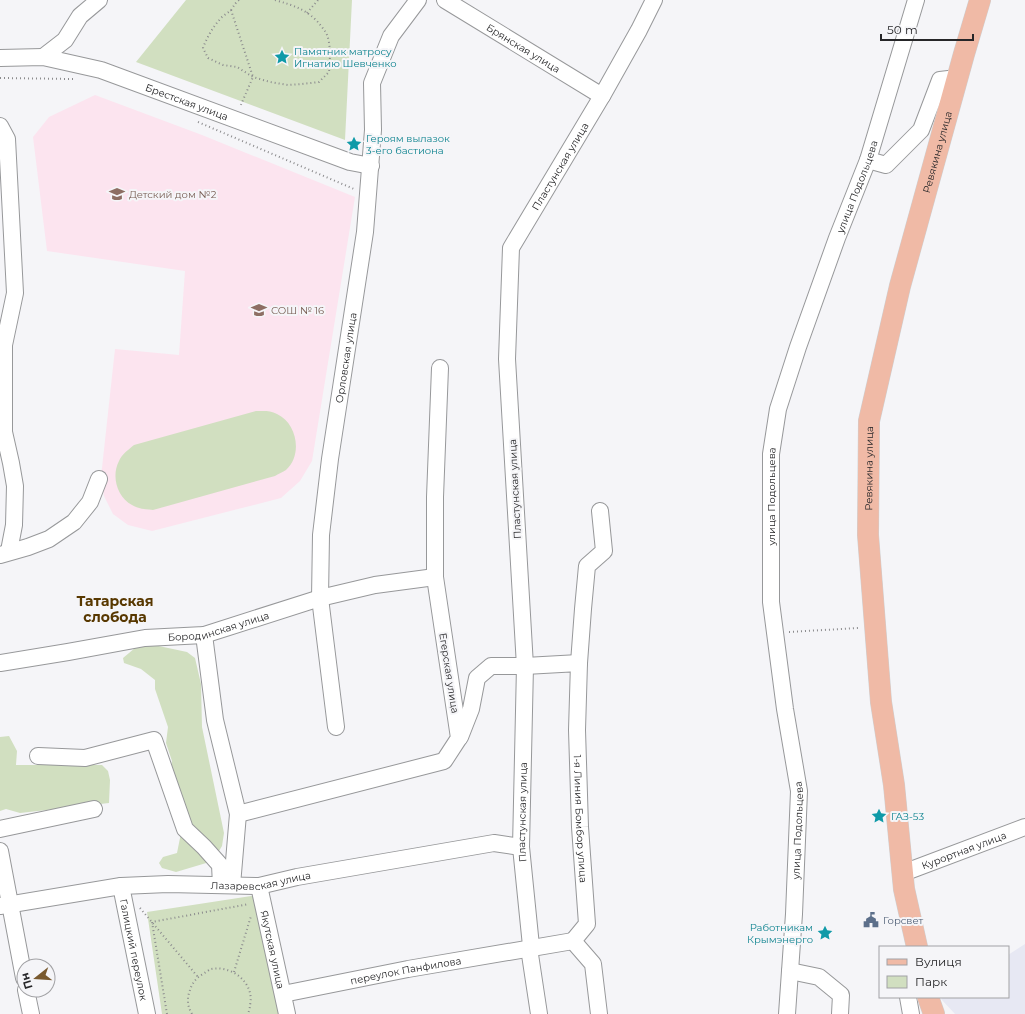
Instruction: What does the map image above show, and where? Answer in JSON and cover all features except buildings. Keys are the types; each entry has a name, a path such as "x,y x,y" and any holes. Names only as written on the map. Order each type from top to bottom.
{"main road":[{"name":"Ревякина улица","path":"917,946 904,889 894,785 881,702 868,535 869,421 900,286 980,0"},
{"path":"928,998 934,1014"}],"street":[{"path":"43,57 64,40 80,16 99,0"},
{"name":"Орловская улица","path":"336,727 320,598 321,535 330,459 365,232 373,130 372,83 391,36 418,0"},
{"name":"Брянская улица","path":"445,0 602,96"},
{"name":"Пластунская улица","path":"539,1014 529,948 531,946 521,847 525,666 507,359 511,248 602,96 654,0"},
{"name":"улица Подольцева","path":"788,1014 799,791 785,709 771,602 772,454 778,409 798,347 837,238 868,160 916,0"},
{"name":"Брестская улица","path":"0,58 43,57 101,70 350,162 371,166"},
{"path":"868,160 886,164 921,130 940,80 957,78"},
{"path":"0,126 7,139 15,293 4,345 4,432 15,486 14,525 5,553"},
{"name":"Егерская улица","path":"440,368 435,497 435,577 459,738"},
{"path":"5,553 28,547 49,539 74,522 90,502 99,479"},
{"name":"1-я Линия Бомбор улица","path":"573,941 587,924 580,827 577,730 579,663 587,566 604,551 600,511"},
{"name":"Бородинская улица","path":"0,663 145,638 204,635 320,598 375,585 435,577"},
{"path":"204,635 215,720 238,814 226,885"},
{"path":"238,814 444,761 459,738 471,710 477,678 491,666 579,663"},
{"path":"38,756 85,758 154,740 185,829 220,865 226,885"},
{"path":"0,829 94,810"},
{"name":"Курортная улица","path":"902,873 1025,827"},
{"name":"Лазаревская улица","path":"5,905 121,886 168,884 259,886 296,877 494,843 521,847"},
{"path":"0,852 5,905 19,958"},
{"name":"Галицкий переулок","path":"121,886 147,1014"},
{"name":"Якутская улица","path":"259,886 287,1014"},
{"path":"573,941 593,964 599,1014"},
{"name":"переулок Панфилова","path":"283,994 408,969 573,941"},
{"path":"790,971 819,977 841,996 840,1014"},
{"path":"28,998 31,1014"},
{"path":"908,998 911,1014"}],"path":[{"path":"239,0 235,2 231,9 221,18 205,42 203,48 208,58 223,65 238,68 253,77 270,82 288,85 319,82 329,72 330,53 327,34 318,22 307,12 275,0"},
{"path":"307,12 318,0"},
{"path":"231,9 253,77"},
{"path":"0,78 75,79"},
{"path":"195,121 368,194"},
{"path":"775,633 862,627"},
{"path":"121,886 198,976"},
{"path":"152,922 254,903 259,886"},
{"path":"234,972 252,911"},
{"path":"152,922 167,1014"},
{"path":"192,1014 189,1009 188,997 191,985 198,976 211,969 224,969 234,972 244,980 250,991 251,1004 248,1014"}],"shaded area":[{"name":"СОШ № 16","path":"95,95 202,135 355,197 312,461 300,481 281,498 152,531 128,525 113,514 104,496 101,477 115,349 179,355 185,271 47,251 33,137 49,117"},
{"path":"1025,944 1025,1014 955,1014 941,999 1009,998 1009,954"}],"green space":[{"path":"186,0 352,0 345,140 136,62"},
{"path":"256,411 269,411 277,414 284,418 293,432 296,448 295,456 285,471 275,476 153,510 142,509 134,506 119,492 116,479 117,467 125,452 134,445"},
{"path":"154,645 187,652 195,658 201,684 202,727 224,833 222,846 213,861 176,872 162,868 159,863 163,857 177,853 181,833 168,784 172,761 166,743 168,727 155,689 155,680 141,669 124,663 123,658 135,648"},
{"path":"9,736 17,751 16,765 102,765 108,771 110,780 109,803 20,813 6,809 0,811 0,737"},
{"path":"264,894 283,1014 162,1014 147,912"}],"place":[{"name":"Памятник матросу Игнатию Шевченко","path":"282,57"},
{"name":"Героям вылазок 3-его бастиона","path":"354,144"},
{"name":"Детский дом №2","path":"117,194"},
{"name":"СОШ № 16","path":"259,310"},
{"name":"ГАЗ-53","path":"879,816"},
{"name":"Горсвет","path":"871,920"},
{"name":"Работникам Крымэнерго","path":"825,933"}],"district":[{"name":"Татарская слобода","path":"115,610"}]}
